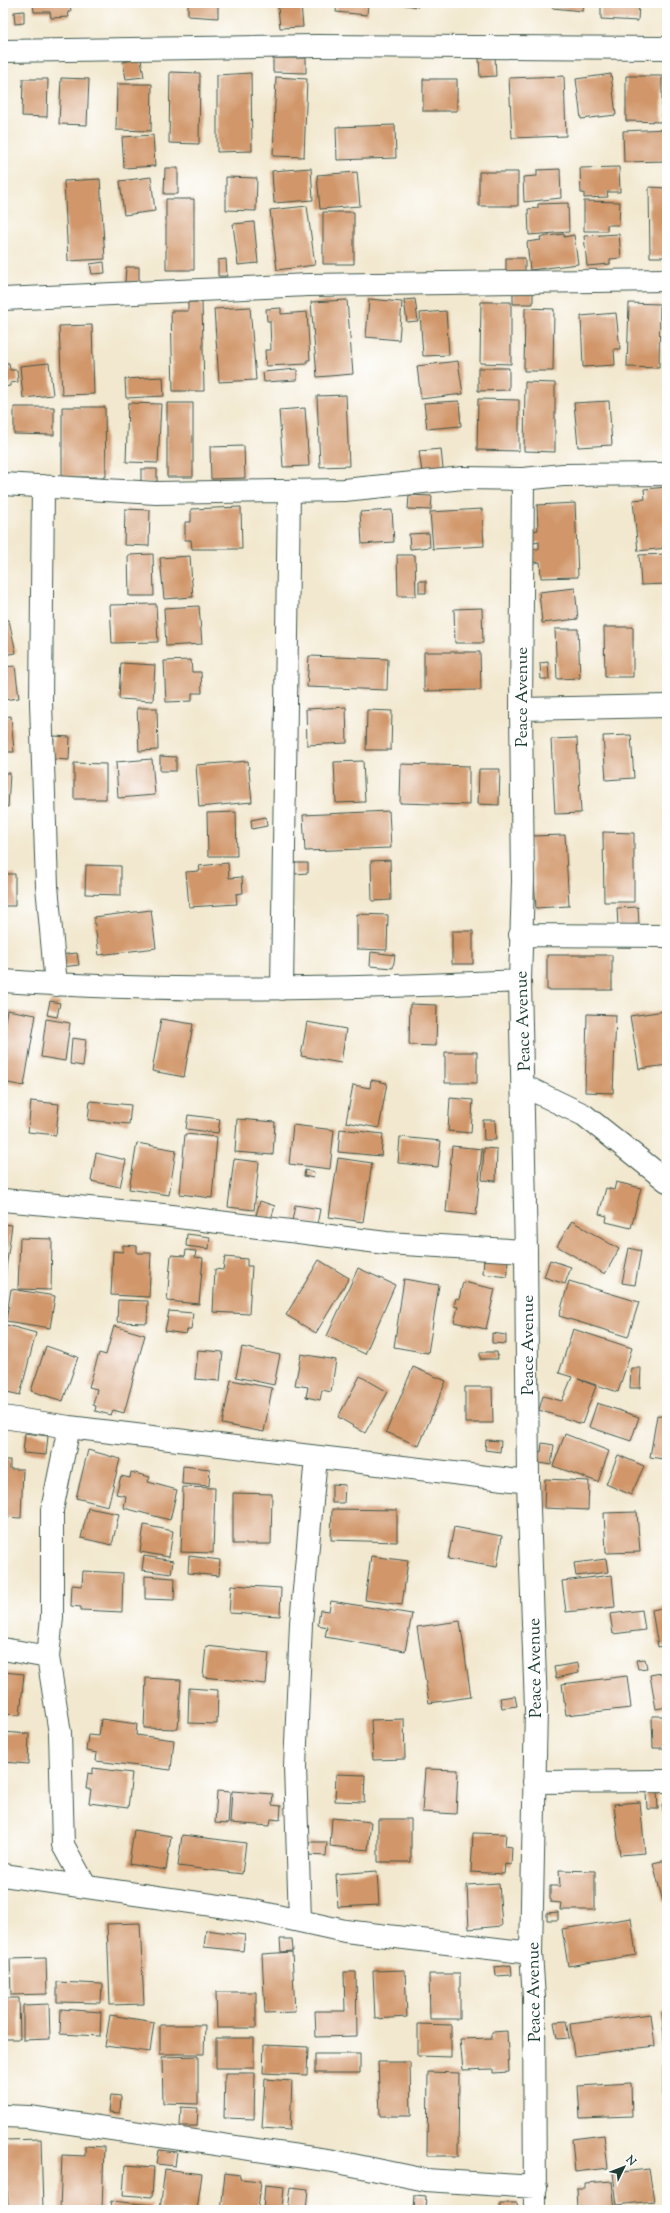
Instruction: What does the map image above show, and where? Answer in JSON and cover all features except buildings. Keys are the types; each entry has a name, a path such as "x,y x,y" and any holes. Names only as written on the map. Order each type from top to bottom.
{"street":[{"path":"3,51 316,46 667,48"},
{"path":"3,299 308,285 667,280"},
{"path":"3,484 156,493 289,491 344,490 463,478 523,479 563,475 667,474"},
{"name":"Peace Avenue","path":"523,479 521,709 523,881 520,935 520,981 524,1086 528,1482 536,1708 531,1952 536,2187 535,2210"},
{"path":"44,486 42,703 47,886 56,985"},
{"path":"282,989 289,491"},
{"path":"521,709 667,706"},
{"path":"520,935 667,936"},
{"path":"3,981 56,985 282,989 374,988 520,981"},
{"path":"524,1086 584,1115 667,1181"},
{"path":"3,1200 163,1215 386,1243 526,1251"},
{"path":"3,1416 69,1427 528,1482"},
{"path":"69,1427 52,1510 52,1617 48,1657 60,1733 63,1845 86,1887"},
{"path":"300,1920 295,1767 301,1623 316,1457"},
{"path":"3,1650 48,1657"},
{"path":"534,1782 667,1780"},
{"path":"43,1879 63,1845"},
{"path":"3,1875 43,1879 86,1887 254,1911 345,1931 531,1952"},
{"path":"3,2116 29,2117 325,2160 426,2180 536,2187"}]}
